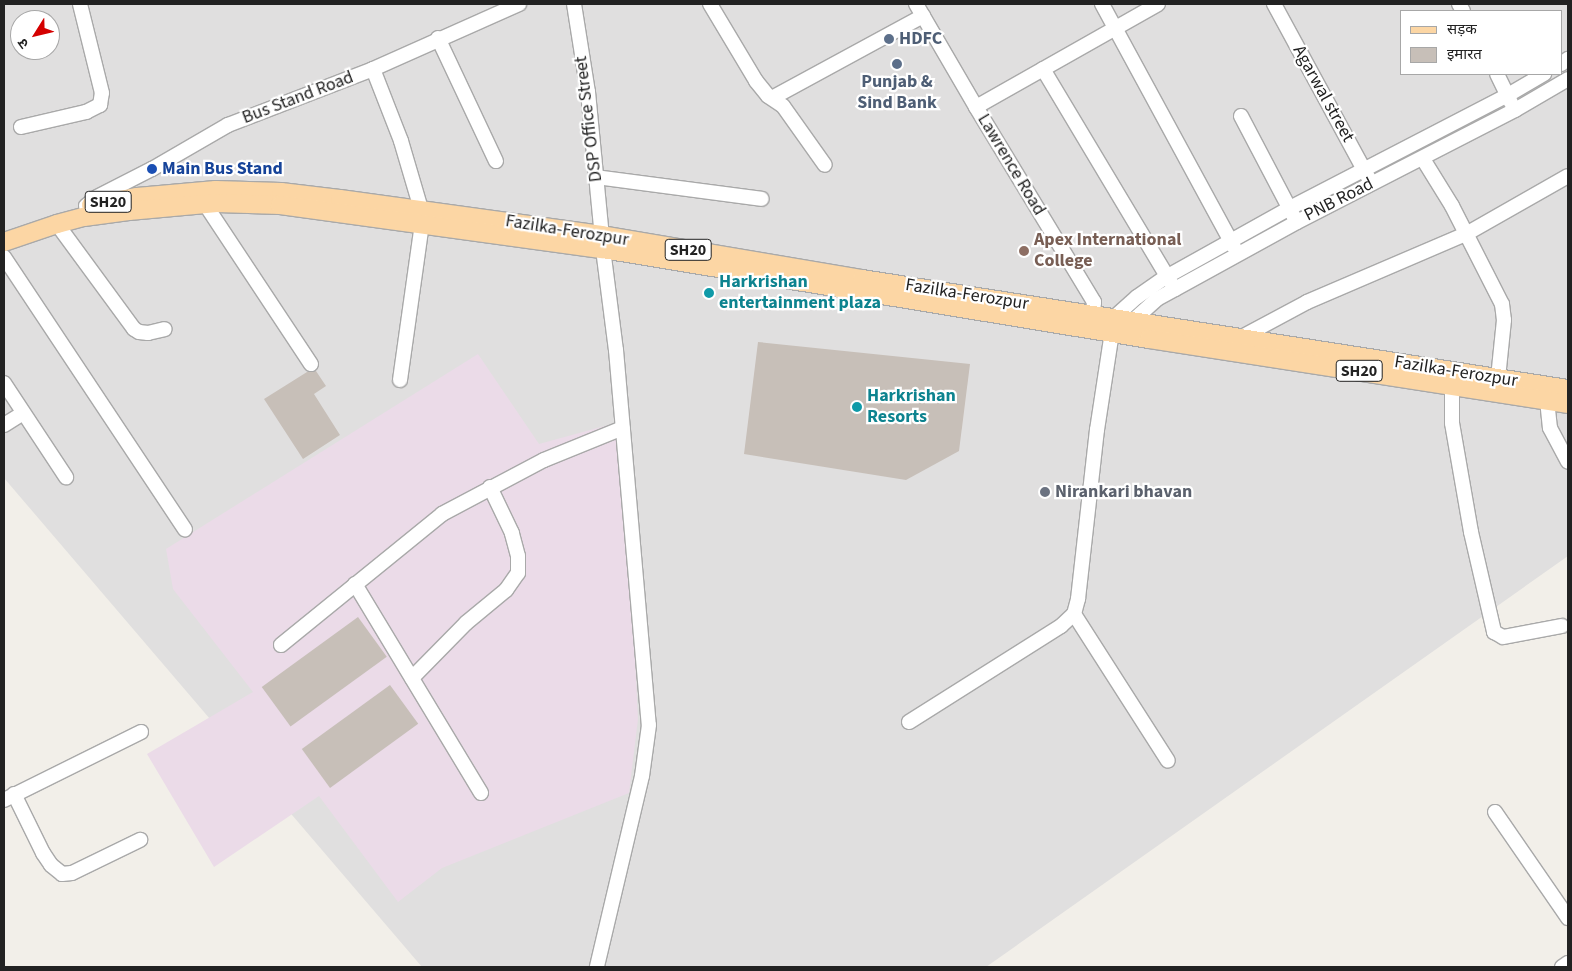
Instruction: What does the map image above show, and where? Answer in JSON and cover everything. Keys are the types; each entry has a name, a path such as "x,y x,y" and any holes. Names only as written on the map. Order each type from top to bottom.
{"main road":[{"name":"Fazilka-Ferozpur","path":"213,199 281,192 422,216 602,242 1568,404"},
{"name":"SH20","path":"4,230 55,212 137,197 213,199"},
{"name":"SH20","path":"4,242 84,217 213,199"},
{"name":"Fazilka-Ferozpur","path":"1105,326 1132,321 1568,389"}],"street":[{"path":"21,127 86,112 100,105 102,93 80,4"},
{"name":"Bus Stand Road","path":"84,207 97,196 152,169 228,125 373,69 438,38 519,4"},
{"name":"DSP Office Street","path":"574,4 588,92 602,242 623,428 649,725 642,776 597,967"},
{"path":"710,4 756,81 772,98 783,106 824,165"},
{"path":"1102,4 1238,254"},
{"path":"976,107 1158,4"},
{"name":"Agarwal street","path":"1274,4 1372,184"},
{"path":"772,98 919,10"},
{"name":"Lawrence Road","path":"919,10 1094,302 1105,326"},
{"path":"438,38 496,161"},
{"path":"373,69 401,141 422,216 400,380"},
{"path":"1043,69 1145,237 1166,277 1175,289"},
{"path":"1498,75 1515,110"},
{"name":"PNB Road","path":"1105,326 1137,297 1166,277 1230,240 1508,96 1542,75"},
{"name":"PNB Road","path":"1132,321 1157,300 1238,254 1297,222 1423,159 1515,110 1568,79"},
{"path":"1241,116 1288,210 1297,222"},
{"path":"1423,159 1466,234 1504,312 1498,378"},
{"path":"596,176 762,200"},
{"path":"1240,338 1307,302 1466,234 1568,176"},
{"path":"213,199 311,364"},
{"path":"57,224 134,329 139,332 148,333 165,329"},
{"path":"4,257 185,530"},
{"path":"909,722 1061,626 1074,614 1078,599 1097,430 1105,326"},
{"path":"4,383 66,477"},
{"path":"1452,386 1452,423 1471,532 1494,632 1503,638 1562,626"},
{"path":"1548,400 1550,428 1568,462"},
{"path":"4,425 23,413"},
{"path":"281,645 442,514 544,460 623,428"},
{"path":"412,678 466,623 506,590 518,573 518,556 512,534 490,487"},
{"path":"355,584 481,793"},
{"path":"1074,614 1168,761"},
{"path":"140,840 78,871 62,874 50,865 9,797 141,732"},
{"path":"1495,812 1568,918"},
{"path":"1562,967 1568,963"}],"shaded area":[{"path":"4,4 1568,4 1568,556 986,967 422,967 4,478"},
{"path":"478,354 539,444 623,421 638,719 629,793 442,868 398,902 319,796 214,867 147,754 253,692 173,589 166,549"}],"building":[{"name":"Harkrishan Resorts","path":"758,342 970,364 959,451 906,480 744,454"},
{"path":"316,371 326,386 314,394 340,435 303,459 264,399 307,372"},
{"path":"358,617 387,657 291,727 262,687"},
{"path":"390,685 418,724 330,788 302,749"}],"place":[{"name":"HDFC","path":"889,39"},
{"name":"Punjab & Sind Bank","path":"897,64"},
{"name":"Main Bus Stand","path":"152,169"},
{"name":"Apex International College","path":"1024,251"},
{"name":"Harkrishan entertainment plaza","path":"709,293"},
{"name":"Harkrishan Resorts","path":"857,407"},
{"name":"Nirankari bhavan","path":"1045,492"}]}
